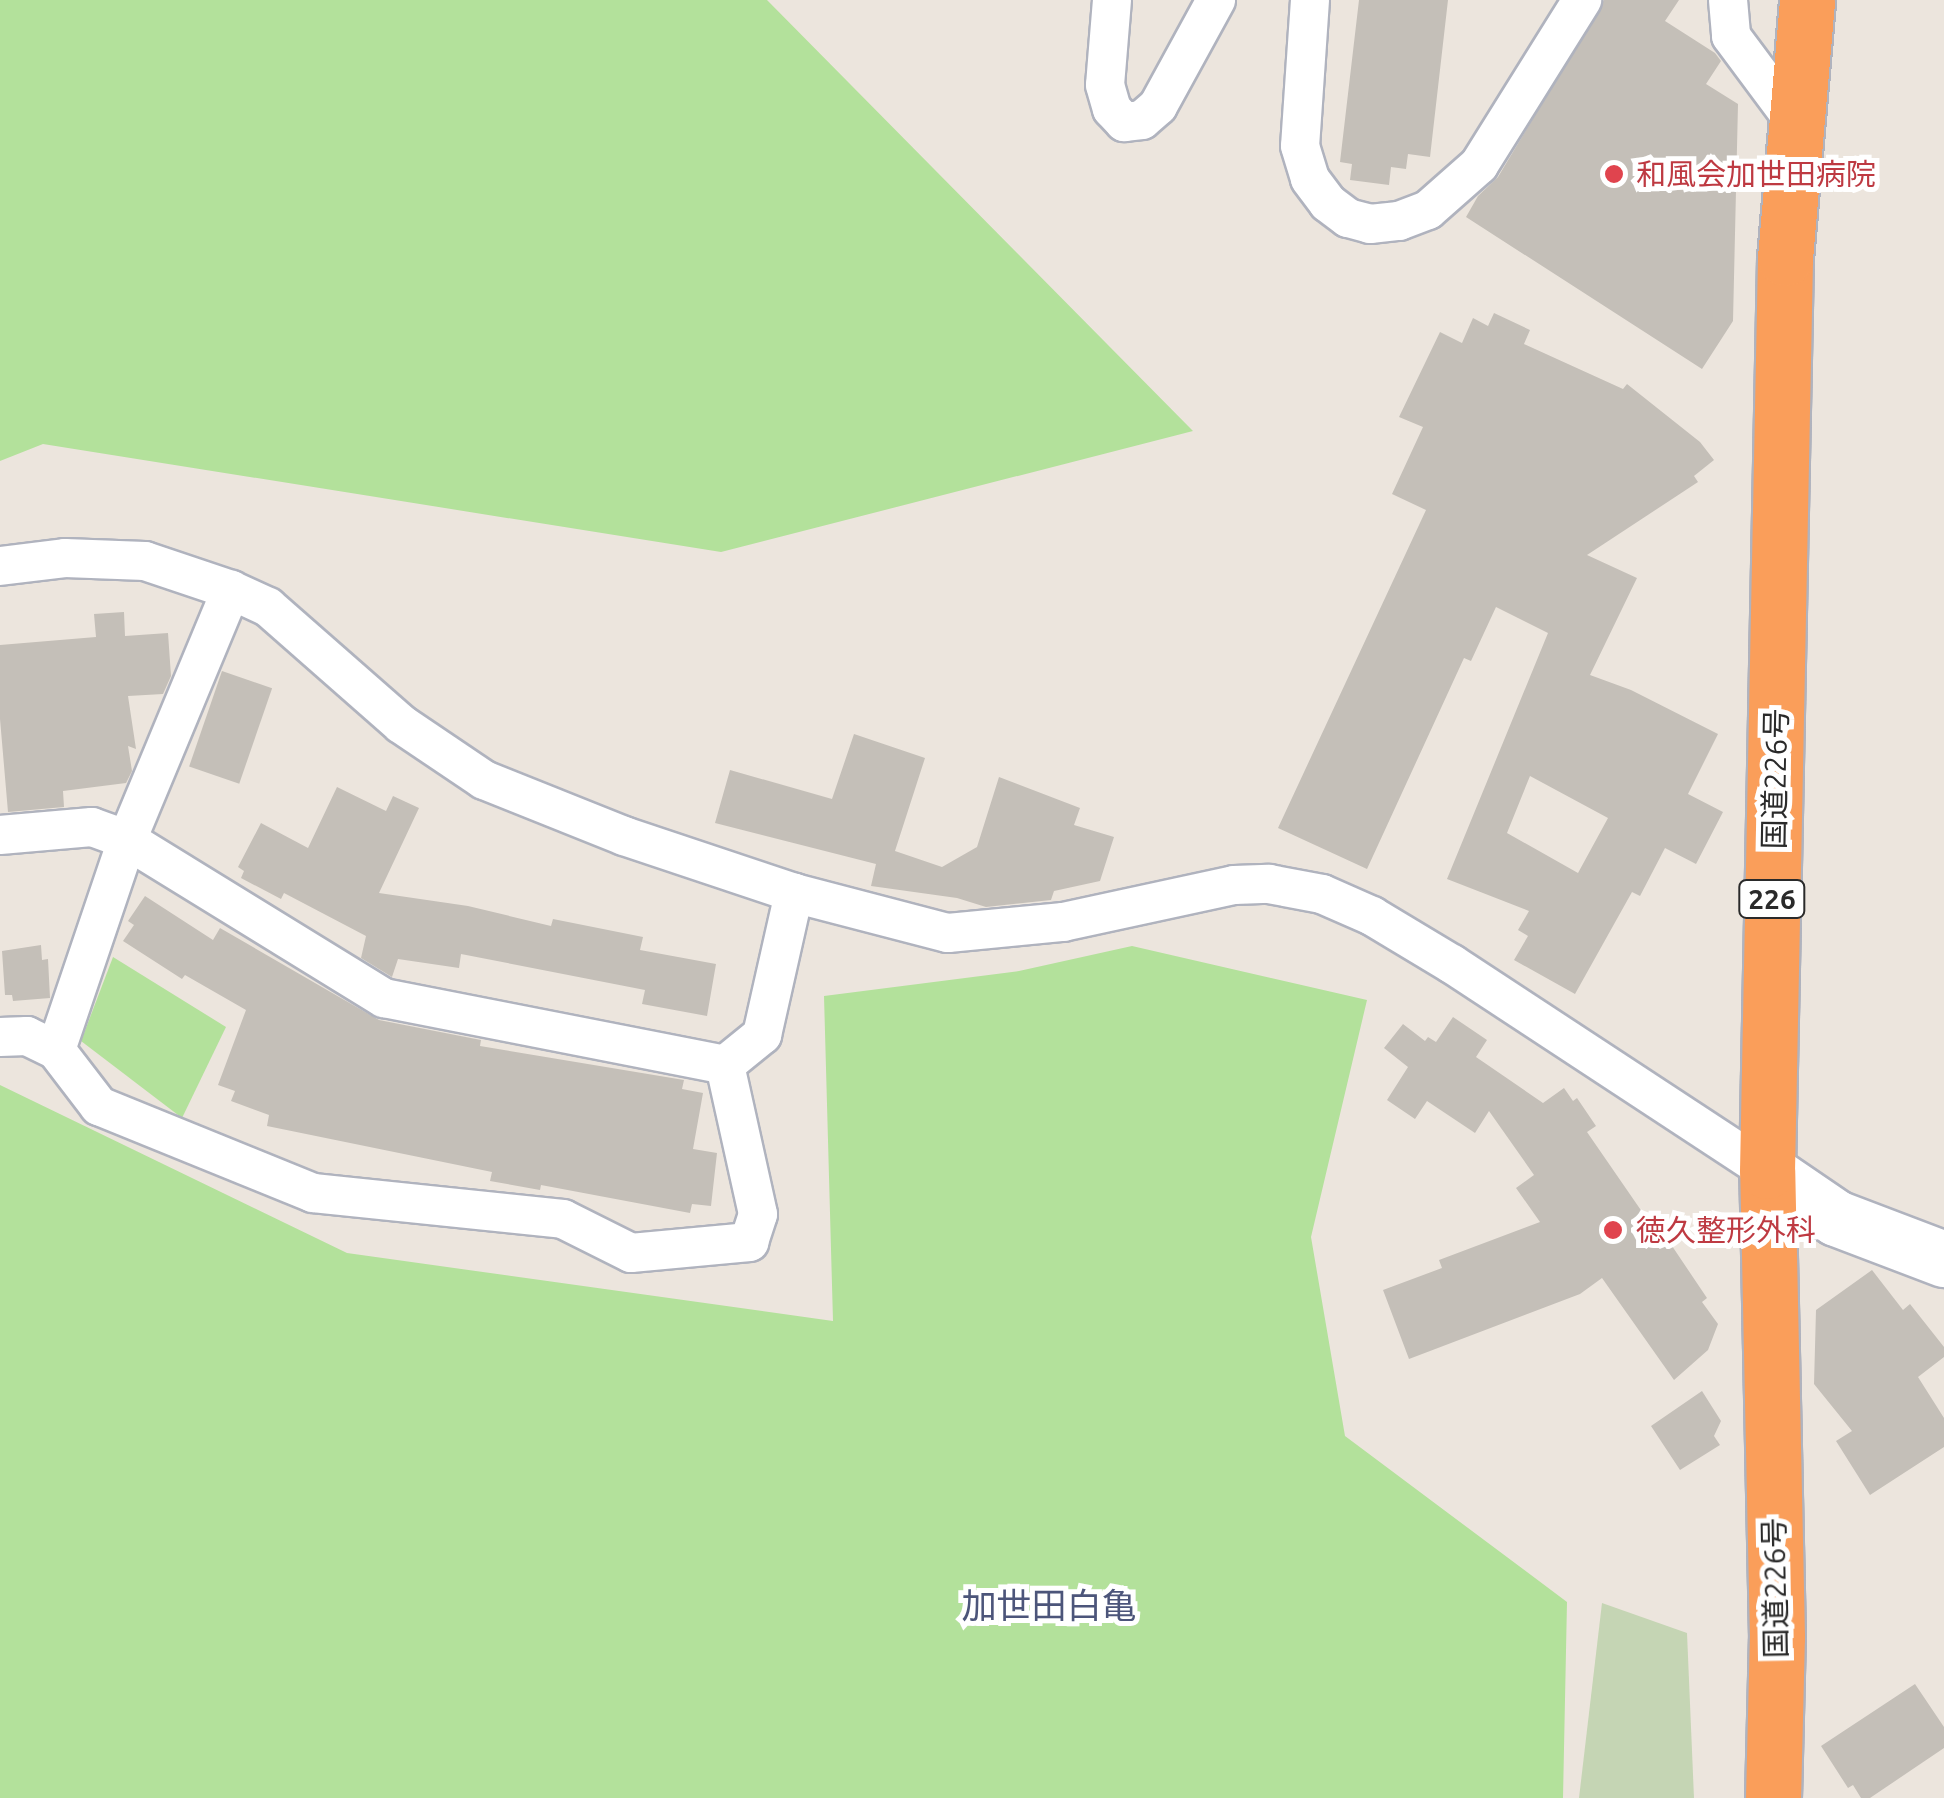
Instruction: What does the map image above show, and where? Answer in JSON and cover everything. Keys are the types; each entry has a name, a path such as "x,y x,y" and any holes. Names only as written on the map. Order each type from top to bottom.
{"highway":[{"name":"国道226号","path":"1773,1798 1777,1636 1767,1172 1786,258 1807,0"}],"street":[{"path":"1112,0 1105,85 1112,109 1124,122 1142,120 1158,106 1216,0"},
{"path":"1310,0 1300,146 1310,179 1328,202 1348,218 1370,224 1399,222 1428,210 1479,164 1582,0"},
{"path":"1728,0 1731,36 1795,122"},
{"path":"0,566 65,558 145,561 231,590 268,608 401,724 484,780 624,836 794,893 948,933 1062,922 1234,886 1270,884 1322,894 1372,916 1452,964 1836,1218 1944,1259"},
{"path":"56,1050 127,840 231,590"},
{"path":"0,834 92,827 127,840 384,998 725,1065"},
{"path":"725,1065 762,1034 794,893"},
{"path":"0,1037 27,1036 56,1050 99,1106 313,1192 563,1219 631,1253 749,1242 758,1214 725,1065"}],"green space":[{"path":"0,0 767,0 1193,431 721,552 43,444 0,461"},
{"path":"1132,946 1367,1000 1311,1237 1345,1436 1567,1602 1563,1798 0,1798 0,1085 347,1253 833,1321 824,996 1019,971"},
{"path":"113,957 226,1027 182,1118 81,1041"},
{"path":"1602,1603 1687,1633 1694,1798 1579,1798"}],"building":[{"path":"1359,0 1448,0 1430,157 1408,154 1406,169 1391,167 1389,185 1350,180 1352,164 1340,162"},
{"name":"和風会加世田病院","path":"1604,0 1679,0 1665,21 1715,53 1721,61 1706,84 1738,104 1733,321 1702,369 1466,217 1478,196 1498,177"},
{"path":"1494,313 1530,330 1524,344 1623,389 1627,384 1700,442 1714,460 1694,476 1698,482 1587,555 1637,578 1590,675 1631,690 1718,734 1688,794 1723,812 1696,864 1665,848 1640,896 1632,892 1575,994 1514,960 1528,936 1518,930 1529,911 1447,879 1548,633 1496,607 1471,661 1464,658 1367,869 1278,828 1426,510 1392,494 1423,427 1399,417 1440,332 1462,343 1473,318 1488,326","holes":["1530,776 1608,818 1578,873 1507,833"]},
{"path":"124,612 125,636 168,633 171,676 163,694 128,696 136,749 128,746 132,771 126,783 63,791 64,807 8,812 0,719 0,645 96,637 94,614"},
{"path":"222,671 272,688 239,784 189,766"},
{"path":"854,734 925,758 895,851 942,867 977,847 999,777 1080,808 1074,825 1114,837 1100,881 1054,891 1051,900 986,907 957,898 871,886 876,864 715,823 730,770 832,799"},
{"path":"337,787 386,811 393,796 419,808 379,893 468,906 551,926 553,919 643,937 640,950 716,964 707,1016 642,1004 645,990 461,954 459,968 398,959 392,977 361,958 366,936 284,893 281,899 241,878 244,871 238,867 261,823 308,848"},
{"path":"145,896 213,940 220,928 379,1020 481,1040 480,1046 684,1080 682,1089 703,1093 693,1149 717,1153 711,1206 692,1204 690,1213 541,1185 540,1190 490,1181 492,1172 267,1126 269,1115 231,1101 235,1091 218,1085 246,1010 185,975 182,979 123,941 134,925 128,921"},
{"path":"41,945 42,960 48,959 50,998 13,1001 12,995 5,995 2,951"},
{"name":"徳久整形外科","path":"1453,1017 1487,1040 1476,1057 1543,1103 1564,1088 1573,1101 1577,1098 1596,1126 1587,1132 1647,1219 1659,1211 1677,1238 1670,1243 1707,1298 1702,1302 1718,1324 1708,1350 1674,1380 1602,1278 1580,1294 1409,1359 1383,1290 1442,1268 1439,1260 1540,1222 1516,1188 1534,1175 1489,1111 1475,1133 1427,1101 1415,1119 1387,1100 1408,1067 1384,1048 1403,1024 1425,1041 1428,1037 1436,1042"},
{"path":"1872,1270 1903,1310 1910,1304 1944,1347 1944,1357 1918,1377 1944,1418 1944,1447 1870,1495 1836,1441 1852,1431 1814,1384 1816,1310"},
{"path":"1702,1391 1721,1421 1714,1436 1720,1445 1680,1470 1651,1426"},
{"path":"1915,1684 1944,1727 1944,1748 1870,1798 1861,1798 1853,1785 1848,1788 1821,1746"}],"place":[{"name":"和風会加世田病院","path":"1614,174"},
{"name":"徳久整形外科","path":"1613,1230"}],"district":[{"name":"加世田白亀","path":"1049,1605"}]}
